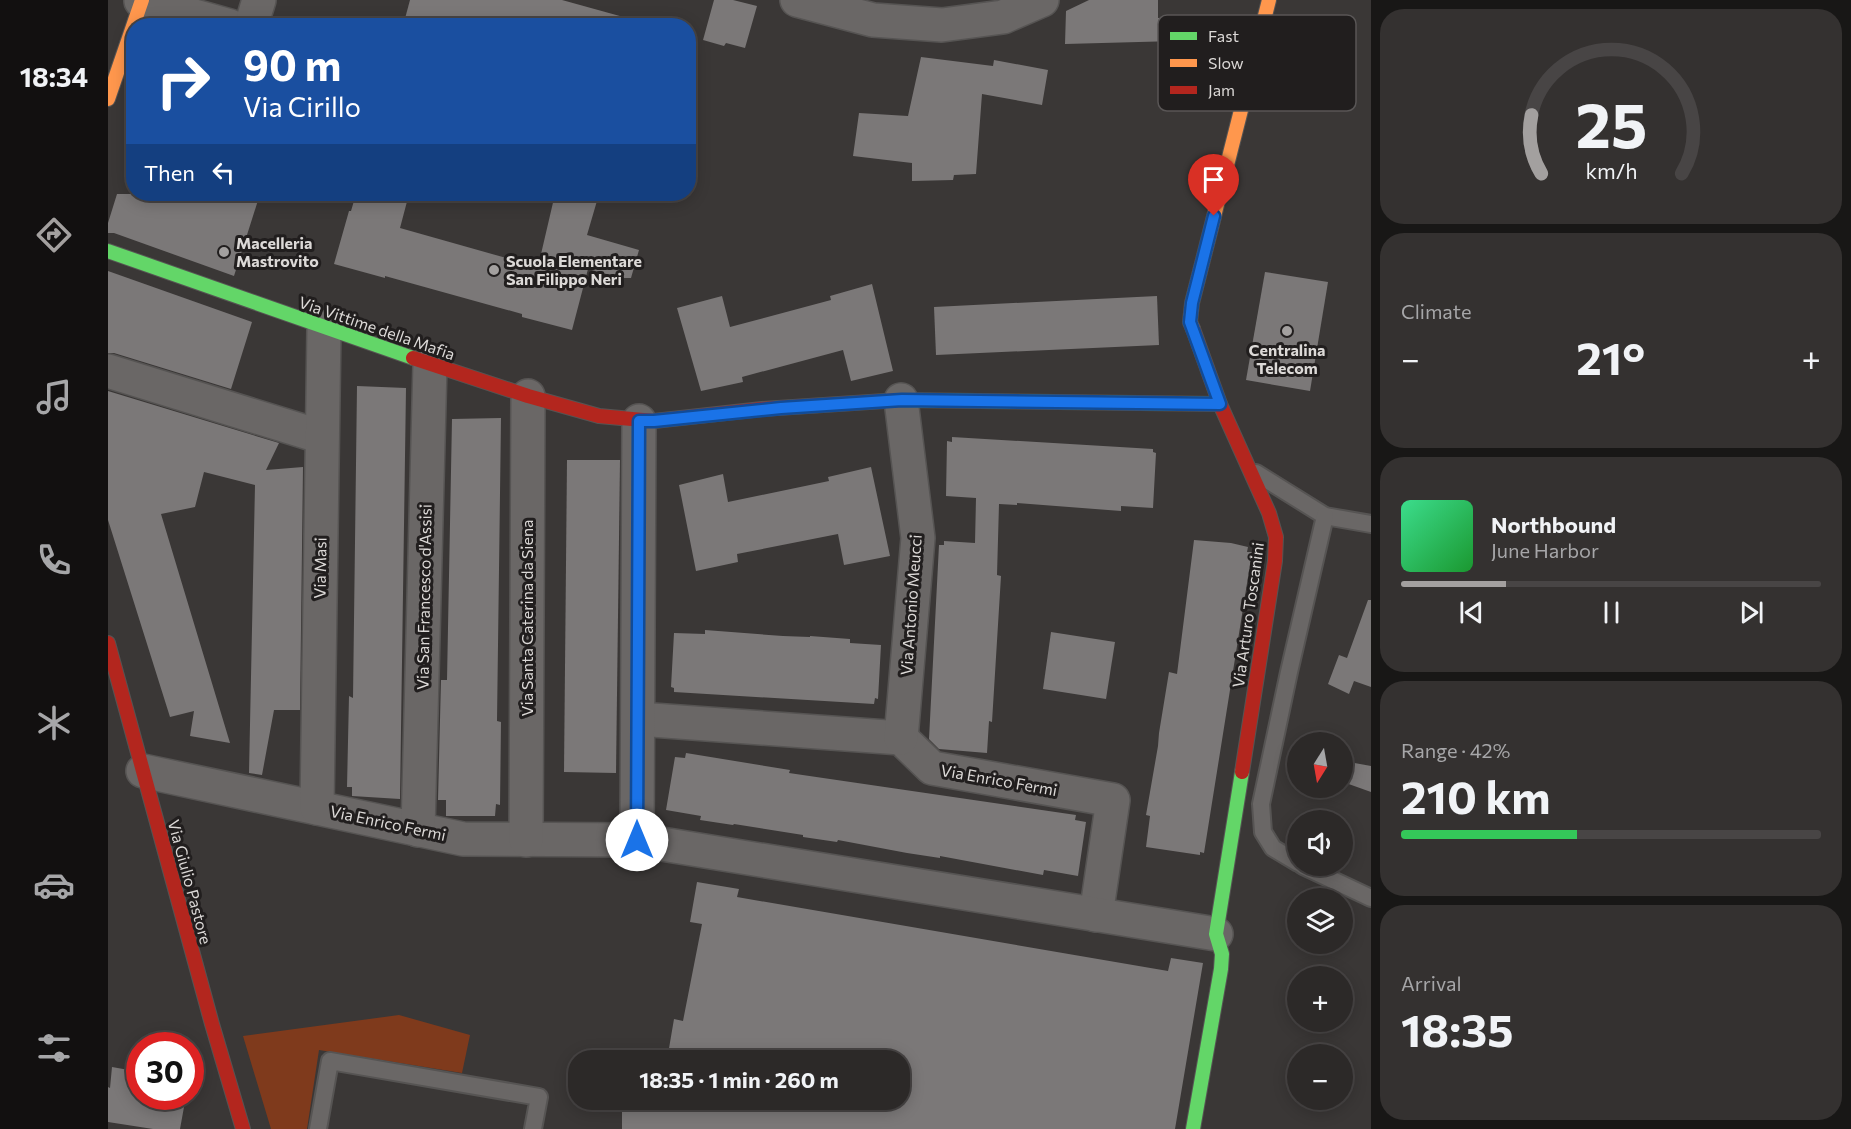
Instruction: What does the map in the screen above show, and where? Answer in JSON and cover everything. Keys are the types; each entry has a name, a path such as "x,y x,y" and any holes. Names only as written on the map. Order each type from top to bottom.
{"street":[{"path":"135,18 141,0 203,18"},
{"path":"253,18 259,0"},
{"path":"797,0 873,10 942,25 1003,17 1042,0"},
{"name":"Via Arturo Toscanini","path":"1265,15 1269,0"},
{"path":"108,99 126,45"},
{"name":"Via Arturo Toscanini","path":"1193,1129 1221,969 1222,954 1216,934 1275,561 1276,537 1269,513 1220,404 1190,322 1192,303 1241,111"},
{"name":"Via Vittime della Mafia","path":"108,251 430,364 599,416 654,421 837,403 902,400 1220,404"},
{"name":"Via Masi","path":"317,808 324,328"},
{"name":"Via San Francesco d'Assisi","path":"418,830 430,364"},
{"path":"108,371 322,438"},
{"name":"Via Santa Caterina da Siena","path":"526,840 528,396"},
{"name":"Via Antonio Meucci","path":"901,738 918,538 902,400"},
{"path":"637,840 639,421"},
{"name":"Via Giulio Pastore","path":"108,643 243,1129"},
{"path":"638,719 901,738"},
{"name":"Via Enrico Fermi","path":"901,738 932,768 1113,800 1096,915"},
{"name":"Via Enrico Fermi","path":"143,771 463,839 637,840 1216,934"}],"lane":[{"path":"1248,468 1325,516 1371,524"},
{"path":"1287,856 1273,848 1263,832 1261,804 1325,516"},
{"path":"1324,876 1371,898"},
{"path":"318,1129 330,1061 539,1097 533,1129"}],"shaded area":[{"path":"399,1015 470,1035 462,1073 319,1050 307,1129 271,1129 243,1036"}],"building":[{"path":"410,0 562,0 627,18 405,18"},
{"path":"714,0 733,0 757,6 745,48 726,43 724,46 703,40"},
{"path":"1089,0 1158,0 1158,41 1065,44 1066,11"},
{"path":"921,57 993,66 994,60 1048,70 1042,105 982,94 976,174 954,175 953,180 912,181 912,163 853,156 859,113 908,116"},
{"path":"117,194 126,194 126,201 258,201 234,276 114,233 108,233 108,223"},
{"path":"354,201 407,201 400,228 538,267 553,201 597,201 587,235 639,250 631,278 621,278 588,269 572,330 385,276 385,278 334,264 349,211"},
{"path":"108,271 252,322 231,389 108,353"},
{"name":"Centralina Telecom","path":"1265,272 1328,282 1310,391 1246,380"},
{"path":"872,284 893,371 851,381 843,350 742,377 743,382 701,391 677,308 722,296 730,327 831,300 830,296"},
{"path":"1157,296 1159,345 936,355 934,307"},
{"path":"357,386 406,388 400,799 352,796 352,787 347,787 349,696 353,698"},
{"path":"108,391 279,443 266,470 303,467 300,710 274,710 262,775 249,773 255,485 204,472 195,507 161,514 230,743 190,736 194,711 170,717 108,520"},
{"path":"501,418 497,721 501,722 500,805 496,804 495,816 446,816 446,800 438,800 441,680 447,680 452,419"},
{"path":"952,437 1153,449 1156,453 1153,508 1121,506 1121,511 1017,503 1017,505 999,504 997,575 1001,576 992,722 989,721 987,753 939,749 929,739 939,545 944,545 944,541 975,543 976,498 946,496 947,441 952,442"},
{"path":"567,460 620,460 616,773 564,772"},
{"path":"871,467 890,556 844,565 838,534 737,554 738,562 696,571 679,485 723,474 728,502 829,481 828,477"},
{"path":"1194,540 1231,543 1248,547 1247,552 1252,552 1204,853 1200,852 1200,855 1146,847 1150,816 1146,815 1169,672 1177,674"},
{"path":"1368,600 1371,600 1371,687 1354,681 1349,694 1328,684 1339,655 1347,658"},
{"path":"705,630 850,639 850,643 881,645 878,699 875,698 874,704 674,692 674,688 671,687 674,633 705,634"},
{"path":"1051,632 1115,642 1106,699 1043,689"},
{"path":"686,753 790,770 789,773 1076,815 1075,820 1086,822 1078,876 1044,870 1043,875 940,856 940,858 838,840 837,842 803,837 803,835 700,820 701,816 666,810 675,757 685,758"},
{"path":"1353,763 1371,766 1371,792 1353,786"},
{"path":"697,882 739,889 737,897 1168,971 1171,958 1203,963 1175,1129 622,1129 622,1110 910,1110 910,1050 669,1050 674,1019 683,1021 702,924 690,922"},
{"path":"112,1067 126,1070 126,1110 183,1110 180,1129 153,1129 108,1122 108,1087 110,1088"}],"traffic: fast":[{"path":"108,251 413,358"},
{"path":"900,400 1220,404"},
{"path":"1193,1129 1221,969 1222,954 1216,934 1242,772"}],"traffic: slow":[{"path":"136,18 142,0"},
{"path":"1265,15 1269,0"},
{"path":"108,99 126,47"},
{"path":"1193,329 1190,322 1192,303 1241,111"}],"traffic: jam":[{"path":"1193,329 1220,404 1269,513 1276,537 1275,561 1242,772"},
{"path":"413,358 528,396 599,416 654,421 762,409 900,400"},
{"path":"108,643 243,1129"}],"place":[{"name":"Macelleria Mastrovito","path":"224,252"},
{"name":"Scuola Elementare San Filippo Neri","path":"494,270"},
{"name":"Centralina Telecom","path":"1287,331"}],"route":[{"path":"637,840 639,421 837,403 902,400 1220,404 1190,322 1192,303 1214,216"}]}
